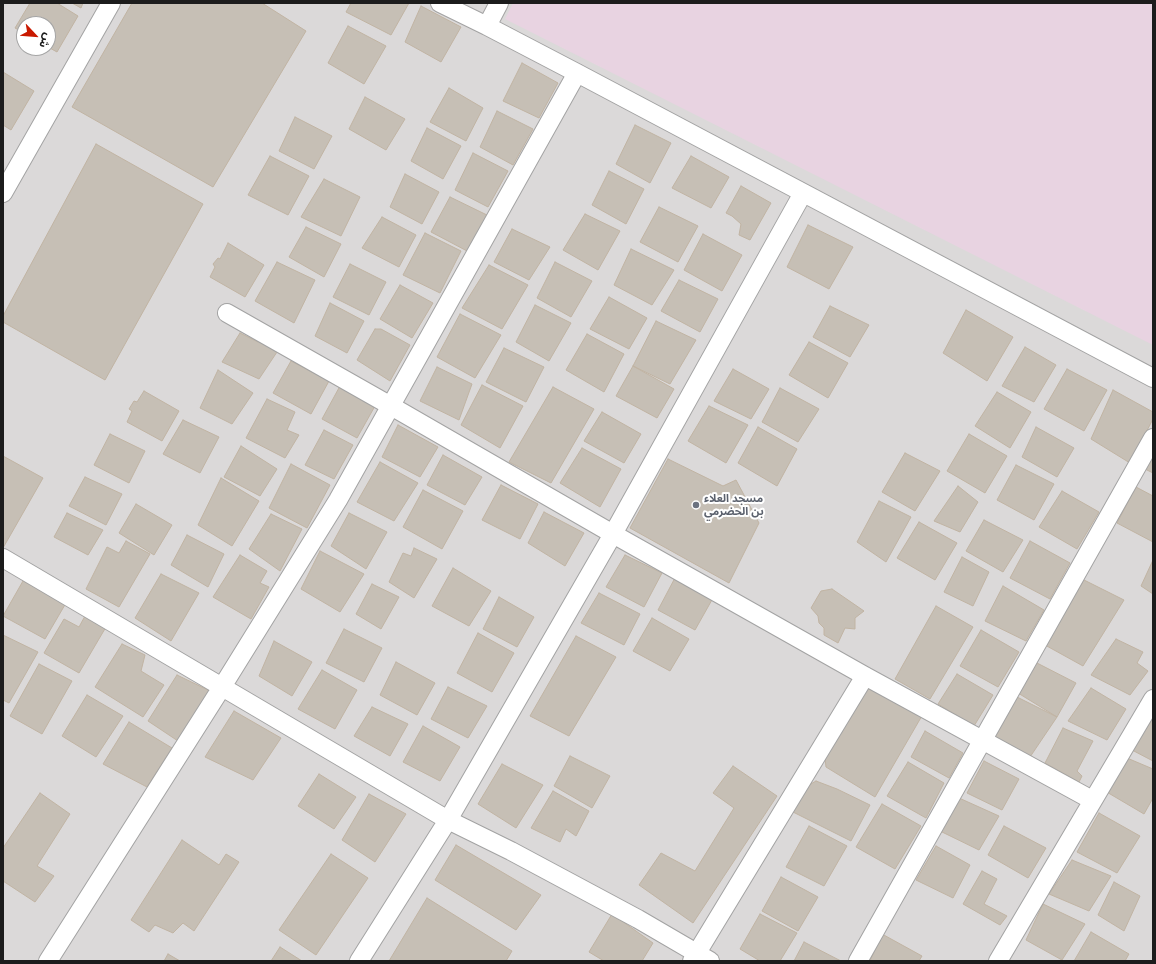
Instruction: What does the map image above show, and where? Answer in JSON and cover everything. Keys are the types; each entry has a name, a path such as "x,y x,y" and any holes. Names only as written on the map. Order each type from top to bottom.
{"street":[{"path":"3,193 111,3"},
{"path":"440,3 577,73 1153,378"},
{"path":"487,26 499,3"},
{"path":"48,961 222,687 338,500 577,73"},
{"path":"359,961 448,820 613,534 803,193"},
{"path":"227,313 865,676 1092,800"},
{"path":"858,961 1153,438"},
{"path":"3,558 448,820 539,865 638,919 699,959 865,676"},
{"path":"998,961 1092,800 1153,700"}],"shaded area":[{"path":"3,3 1153,3 1153,961 3,961"},
{"path":"513,3 1153,3 1153,345 505,19"}],"building":[{"path":"30,3 57,3 78,16 57,52 56,16 22,16"},
{"path":"72,3 83,3 81,8"},
{"path":"132,3 262,3 306,31 213,187 72,107"},
{"path":"351,3 409,3 391,35 346,12"},
{"path":"421,6 461,27 441,62 405,42"},
{"path":"348,26 386,46 364,84 328,63"},
{"path":"522,63 558,83 539,118 503,101"},
{"path":"3,72 34,91 11,130 3,125"},
{"path":"449,88 483,108 466,141 430,122"},
{"path":"365,97 405,119 386,150 349,129"},
{"path":"497,111 533,129 513,165 480,147"},
{"path":"295,117 332,136 314,169 279,151"},
{"path":"635,125 671,143 650,183 616,164"},
{"path":"427,128 461,146 443,179 411,161"},
{"path":"96,144 203,204 105,380 3,322 3,316"},
{"path":"473,153 508,171 488,207 455,190"},
{"path":"270,156 309,176 288,215 248,195"},
{"path":"691,156 729,177 711,208 672,188"},
{"path":"609,171 644,189 626,224 592,205"},
{"path":"405,174 439,192 422,224 390,207"},
{"path":"324,179 360,197 341,236 301,217"},
{"path":"741,186 771,203 750,240 739,235 741,224 726,213"},
{"path":"450,197 489,216 469,252 431,232"},
{"path":"659,207 698,226 678,262 640,242"},
{"path":"585,214 620,231 598,270 563,250"},
{"path":"382,217 416,235 399,267 362,248"},
{"path":"808,225 853,247 829,289 787,267"},
{"path":"306,227 341,244 324,277 289,257"},
{"path":"512,229 550,247 529,280 494,262"},
{"path":"425,233 461,251 440,293 403,275"},
{"path":"703,234 742,255 722,291 684,270"},
{"path":"228,243 264,265 245,297 210,277 215,267 213,264 218,258 220,259"},
{"path":"631,249 674,270 652,305 614,285"},
{"path":"277,262 315,280 294,323 255,301"},
{"path":"555,262 592,281 571,317 537,298"},
{"path":"350,264 386,282 369,315 333,297"},
{"path":"489,265 528,285 502,329 462,308"},
{"path":"679,280 718,299 700,332 661,311"},
{"path":"400,285 433,303 412,338 380,319"},
{"path":"609,297 647,318 629,349 590,329"},
{"path":"330,303 364,321 347,353 315,336"},
{"path":"535,305 571,323 549,361 516,342"},
{"path":"830,306 869,325 850,357 813,337"},
{"path":"966,310 1013,337 987,381 943,353"},
{"path":"460,314 501,335 475,378 437,357"},
{"path":"656,321 696,340 670,384 633,366"},
{"path":"375,329 381,329 410,345 390,381 357,360"},
{"path":"240,333 258,342 260,338 267,343 267,346 277,352 259,379 222,362"},
{"path":"587,334 624,354 604,392 566,370"},
{"path":"809,342 848,363 828,398 789,375"},
{"path":"1025,347 1056,365 1034,402 1002,386"},
{"path":"504,348 544,367 526,402 486,382"},
{"path":"291,361 329,381 311,414 273,393"},
{"path":"633,366 674,389 657,418 616,396"},
{"path":"437,367 472,384 459,420 420,401"},
{"path":"733,369 769,389 751,419 714,401"},
{"path":"1067,369 1107,390 1084,431 1044,409"},
{"path":"218,370 253,393 232,424 200,408"},
{"path":"482,385 523,406 500,448 461,425"},
{"path":"340,386 375,406 357,438 322,419"},
{"path":"553,387 594,409 551,483 509,462"},
{"path":"780,388 819,409 798,442 762,422"},
{"path":"1113,390 1153,412 1153,419 1130,463 1091,439"},
{"path":"144,391 179,411 162,441 127,422 132,411 129,409 134,401 137,402"},
{"path":"997,392 1031,412 1010,448 975,426"},
{"path":"267,399 295,412 287,430 299,435 285,458 246,438"},
{"path":"709,406 748,425 726,463 688,441"},
{"path":"602,412 641,434 624,463 584,441"},
{"path":"183,420 219,437 200,473 163,454"},
{"path":"398,425 438,447 420,477 382,457"},
{"path":"758,427 797,449 777,486 738,463"},
{"path":"1036,427 1074,448 1057,477 1022,457"},
{"path":"324,430 353,445 334,479 305,465"},
{"path":"110,434 145,451 129,483 94,465"},
{"path":"969,434 1007,456 985,493 947,471"},
{"path":"241,446 277,469 260,496 224,477"},
{"path":"582,448 621,469 600,507 560,483"},
{"path":"905,453 940,471 915,511 882,492"},
{"path":"443,455 482,477 465,505 427,485"},
{"path":"1153,455 1153,473 1145,469"},
{"path":"3,456 43,478 3,548"},
{"name":"مسجد العلاء بن الحضرمي","path":"668,459 723,486 736,480 759,523 729,583 630,528"},
{"path":"380,462 418,483 394,521 357,502"},
{"path":"291,464 330,485 307,528 269,508"},
{"path":"1016,465 1054,484 1034,520 997,500"},
{"path":"85,477 122,494 106,525 69,506"},
{"path":"221,478 259,501 232,546 198,525"},
{"path":"501,485 538,504 520,539 482,520"},
{"path":"958,486 978,502 960,532 934,521"},
{"path":"1136,487 1153,496 1153,542 1117,523"},
{"path":"423,490 463,511 442,549 403,527"},
{"path":"1062,491 1099,512 1077,549 1039,527"},
{"path":"879,501 911,517 886,562 857,542"},
{"path":"136,504 172,525 154,555 119,533"},
{"path":"544,512 584,533 565,566 528,543"},
{"path":"67,513 103,530 88,555 54,537"},
{"path":"349,513 387,532 366,569 331,546"},
{"path":"271,514 302,529 280,571 249,549"},
{"path":"984,520 1023,540 1003,572 966,551"},
{"path":"919,522 957,543 935,580 897,558"},
{"path":"187,535 224,554 208,587 171,565"},
{"path":"126,541 150,554 119,607 86,589 107,547 119,553"},
{"path":"1030,541 1070,563 1050,599 1010,578"},
{"path":"414,548 437,559 414,598 389,582 403,553 411,556"},
{"path":"320,551 364,574 340,612 301,589"},
{"path":"240,555 267,571 260,583 269,587 251,619 213,597"},
{"path":"625,555 662,573 644,607 606,587"},
{"path":"962,557 989,572 973,606 944,592"},
{"path":"1153,560 1153,594 1141,586"},
{"path":"453,568 491,591 469,626 432,606"},
{"path":"161,574 199,593 171,641 135,618"},
{"path":"676,576 713,598 695,630 658,610"},
{"path":"1084,580 1124,600 1083,666 1045,645"},
{"path":"23,581 66,603 45,639 3,616"},
{"path":"372,584 399,597 381,629 356,614"},
{"path":"1003,586 1044,610 1026,641 985,621"},
{"path":"832,589 864,611 855,618 855,629 845,628 838,643 824,635 824,628 819,623 818,616 811,608 821,591"},
{"path":"599,593 640,614 624,645 581,623"},
{"path":"499,597 534,617 517,647 483,629"},
{"path":"936,606 973,627 930,699 895,679"},
{"path":"85,616 106,627 79,673 44,653 64,619 79,627"},
{"path":"652,618 689,639 670,671 633,651"},
{"path":"344,629 382,648 364,682 326,663"},
{"path":"981,630 1019,652 998,687 960,666"},
{"path":"478,633 514,653 492,692 457,673"},
{"path":"3,635 38,652 9,703 3,700"},
{"path":"576,636 616,657 569,736 530,716"},
{"path":"1116,639 1143,652 1137,663 1148,671 1130,695 1091,675"},
{"path":"274,641 312,662 292,696 259,676"},
{"path":"122,644 145,655 141,671 164,685 143,717 95,687"},
{"path":"396,662 435,683 417,715 380,695"},
{"path":"1035,662 1076,683 1057,717 1018,693"},
{"path":"39,664 72,681 42,734 10,716"},
{"path":"322,670 357,690 335,729 298,709"},
{"path":"957,674 993,695 974,726 938,704"},
{"path":"177,675 210,691 178,741 148,721"},
{"path":"448,687 487,706 468,738 431,719"},
{"path":"872,687 923,714 875,797 826,767 824,750 860,691"},
{"path":"1091,688 1126,709 1107,740 1068,721"},
{"path":"87,695 123,716 96,757 62,736"},
{"path":"1015,696 1057,717 1030,757 993,738"},
{"path":"372,707 408,724 390,756 354,736"},
{"path":"234,711 281,738 253,780 205,757"},
{"path":"1151,716 1153,717 1153,761 1132,750"},
{"path":"129,722 172,748 147,787 103,764"},
{"path":"423,726 460,747 440,781 403,762"},
{"path":"1063,728 1093,741 1077,771 1082,776 1079,782 1045,763"},
{"path":"925,731 963,753 949,778 911,757"},
{"path":"570,756 610,776 592,808 554,786"},
{"path":"1127,758 1153,769 1153,798 1144,814 1105,791"},
{"path":"984,761 1019,779 1002,810 967,793"},
{"path":"908,762 944,783 926,818 887,796"},
{"path":"502,764 543,785 516,828 478,804"},
{"path":"733,766 777,796 693,923 639,885 661,853 695,871 734,808 713,793"},
{"path":"319,774 356,797 334,829 298,806"},
{"path":"816,781 837,789 870,805 851,841 793,812 804,788"},
{"path":"553,791 589,811 576,836 566,829 560,842 531,828"},
{"path":"40,793 70,814 37,866 54,876 35,902 3,881 3,848"},
{"path":"369,794 406,814 375,862 342,840"},
{"path":"959,798 999,816 979,850 940,831"},
{"path":"882,804 921,826 895,869 856,847"},
{"path":"1099,813 1140,836 1117,873 1077,852"},
{"path":"809,826 847,846 824,886 786,867"},
{"path":"1004,826 1046,848 1028,878 988,855"},
{"path":"182,840 219,865 226,854 239,862 194,931 183,923 173,933 155,925 149,932 131,920"},
{"path":"456,845 541,895 516,930 435,880"},
{"path":"936,846 970,865 953,898 916,880"},
{"path":"331,854 368,878 316,955 279,930"},
{"path":"1072,860 1111,876 1089,911 1049,894"},
{"path":"982,871 997,879 984,904 1007,916 1000,925 963,904"},
{"path":"781,877 818,897 798,931 762,911"},
{"path":"1114,882 1140,896 1124,931 1098,915"},
{"path":"427,898 512,951 506,961 389,961"},
{"path":"1043,904 1085,924 1062,960 1026,940"},
{"path":"612,914 653,943 642,961 604,961 589,952"},
{"path":"760,914 797,933 780,961 760,961 740,949"},
{"path":"1091,932 1129,954 1125,961 1074,961"},
{"path":"882,934 922,956 919,961 870,961"},
{"path":"804,942 841,961 794,961"},
{"path":"280,947 302,961 271,961"},
{"path":"168,954 180,961 164,961"}],"place":[{"name":"مسجد العلاء بن الحضرمي","path":"696,505"}]}
